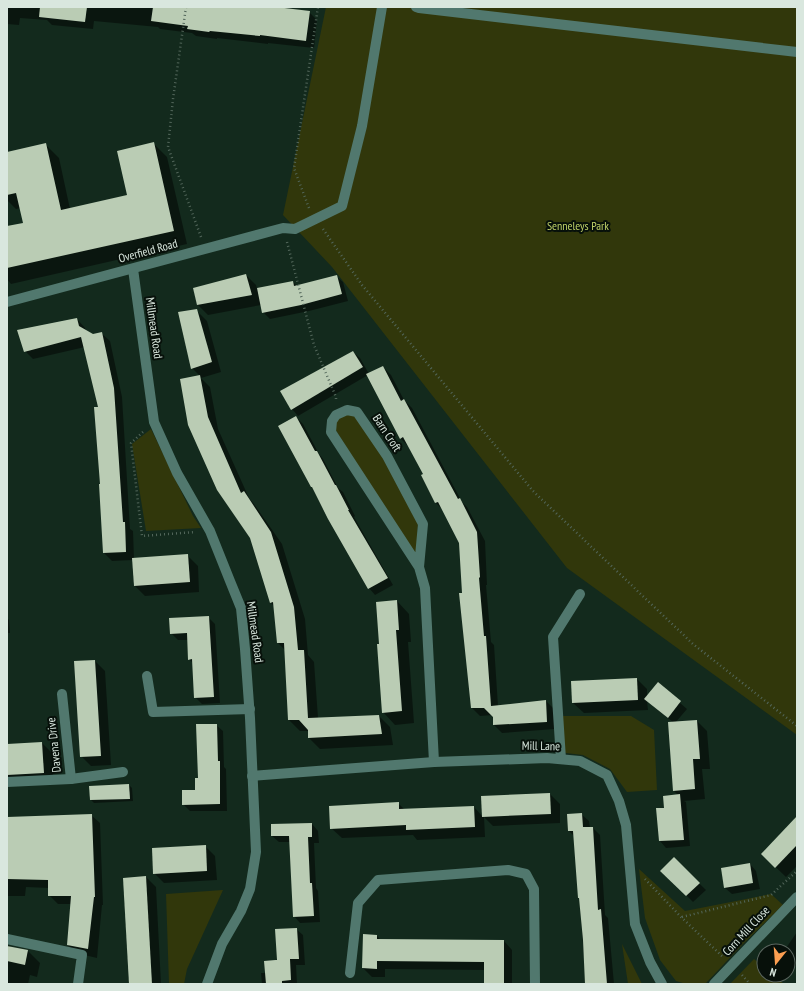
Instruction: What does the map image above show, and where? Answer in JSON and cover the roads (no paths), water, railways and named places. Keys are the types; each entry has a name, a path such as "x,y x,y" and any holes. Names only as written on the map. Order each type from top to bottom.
{"street":[{"name":"Overfield Road","path":"7,302 283,228 295,229 342,206 362,126 382,7"},
{"path":"416,7 797,52"},
{"name":"Millmead Road","path":"133,269 154,422 177,473 210,531 240,608 245,649 250,709 256,852 250,889 241,911 222,944 207,984"},
{"name":"Barn Croft","path":"419,567 423,524 387,456 357,412 346,410 336,415 332,421 331,432 419,567 425,588 434,762"},
{"path":"561,759 553,637 580,594"},
{"path":"147,676 153,712 250,709"},
{"name":"Davena Drive","path":"7,782 71,779 62,694"},
{"name":"Mill Lane","path":"252,776 434,762 547,758 580,761 607,775 619,801 626,825 635,924 650,962 662,984"},
{"path":"71,779 123,772"},
{"path":"350,973 358,903 378,880 508,870 526,874 534,889 535,984"},
{"name":"Corn Mill Close","path":"714,984 797,897"},
{"path":"7,939 82,955 78,984"}],"park label":[{"name":"Senneleys Park","path":"578,226"}]}
